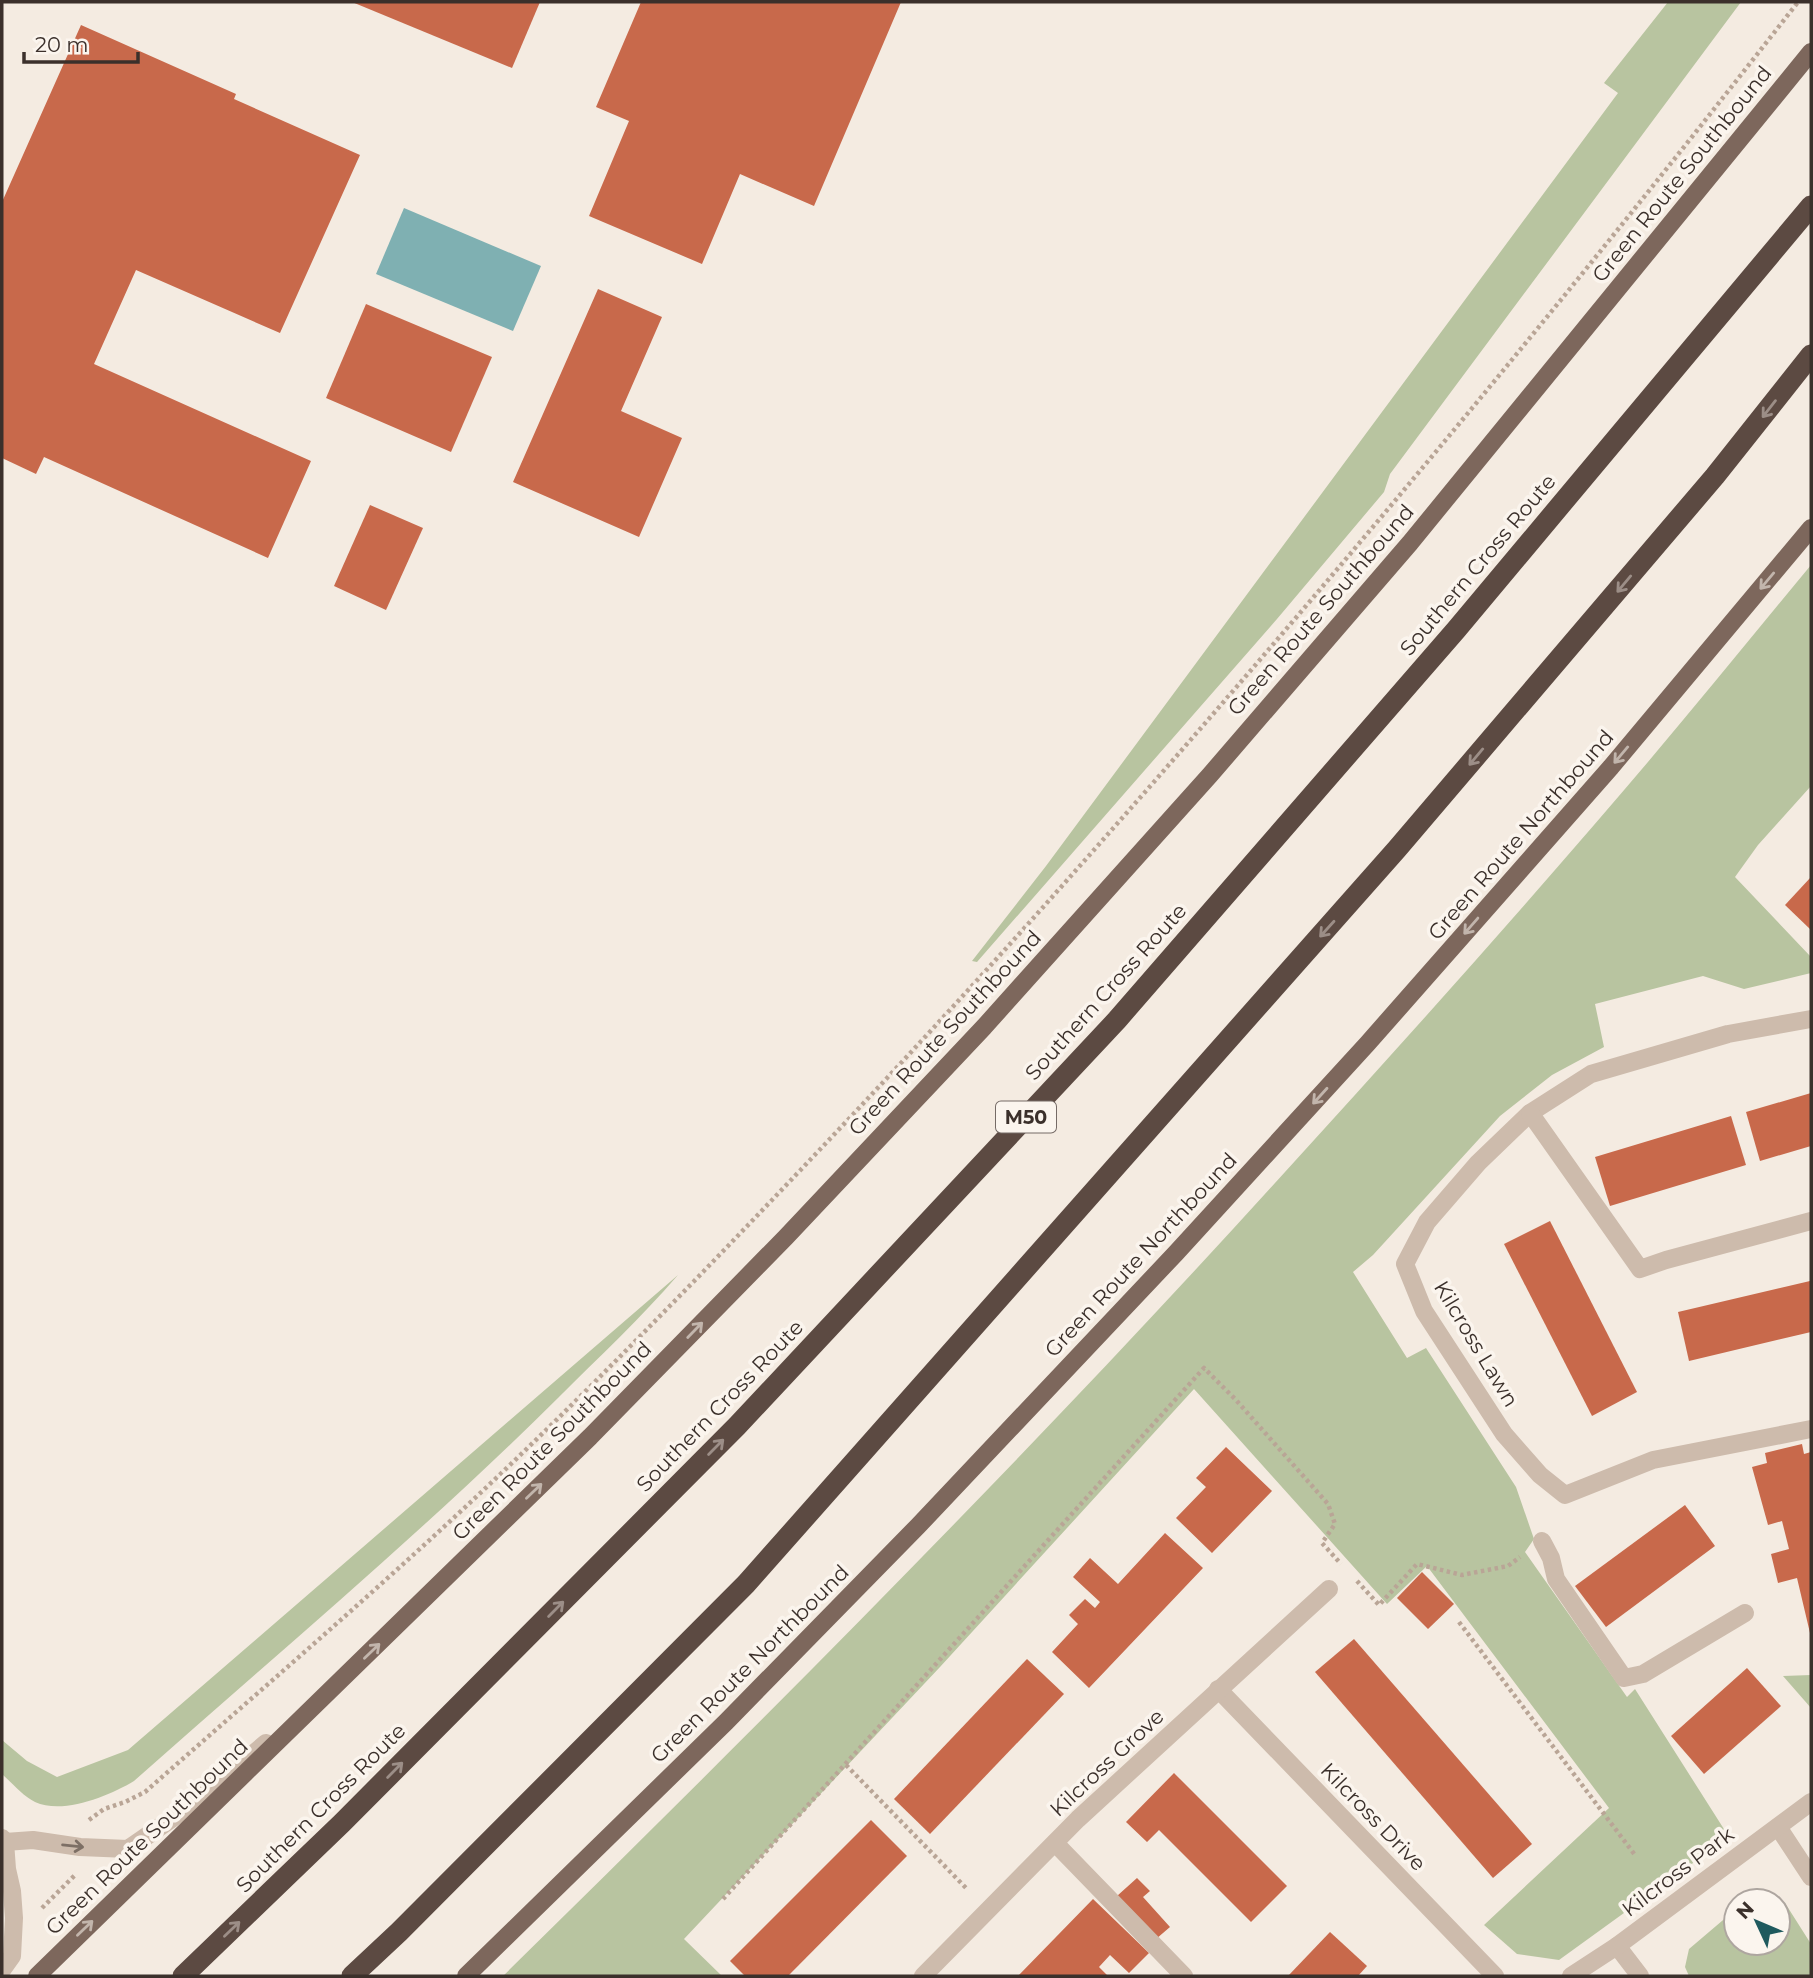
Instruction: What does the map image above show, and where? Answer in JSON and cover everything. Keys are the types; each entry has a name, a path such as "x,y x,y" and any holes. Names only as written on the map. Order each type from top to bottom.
{"highway":[{"name":"Southern Cross Route","path":"183,1976 342,1823 737,1426 1117,1020 1456,630 1811,206"},
{"path":"352,1976 746,1584 1398,849 1715,476 1811,355"}],"main road":[{"name":"Green Route Southbound","path":"37,1976 590,1437 786,1237 984,1027 1210,775 1410,543 1811,52"},
{"name":"Green Route Northbound","path":"466,1976 726,1722 918,1526 1176,1253 1368,1043 1611,767 1811,528"}],"street":[{"name":"Kilcross Lawn","path":"1811,1019 1728,1034 1591,1074 1530,1113 1478,1163 1427,1222 1405,1264 1424,1311 1503,1434 1540,1475 1565,1495 1653,1460 1811,1429"},
{"path":"1530,1113 1640,1269 1811,1221"},
{"path":"1542,1541 1551,1558 1556,1579 1624,1678 1643,1674 1745,1613"},
{"name":"Kilcross Grove","path":"923,1976 1078,1819 1328,1589"},
{"path":"2,1970 12,1956 14,1918 4,1840 128,1849 192,1804 344,1678"},
{"name":"Kilcross Drive","path":"1218,1689 1495,1976"},
{"name":"Kilcross Park","path":"1571,1976 1616,1946 1811,1802"},
{"path":"1778,1827 1811,1877"},
{"path":"1055,1843 1184,1976"},
{"path":"1616,1946 1640,1976"}],"path":[{"path":"14,1918 36,1913 74,1878 82,1829 91,1817 145,1792 474,1499 647,1329 885,1080 1076,871 1362,540 1627,218 1798,2"},
{"path":"723,1899 1204,1368 1328,1504 1335,1524 1322,1544 1379,1605 1417,1564 1462,1575 1508,1566 1542,1541"},
{"path":"1328,1589 1348,1572"},
{"path":"1459,1622 1635,1855"},
{"path":"846,1765 988,1911"}],"green space":[{"path":"1668,2 1741,2 1390,474 1384,492 1277,619 977,962 972,961 1046,866 1618,93 1604,83"},
{"path":"1811,565 1811,786 1758,845 1735,877 1811,957 1811,973 1744,989 1703,976 1595,1004 1604,1047 1552,1075 1500,1116 1373,1255 1353,1272 1407,1358 1426,1348 1516,1487 1534,1539 1525,1552 1627,1697 1635,1689 1729,1837 1559,1960 1517,1954 1484,1925 1609,1808 1427,1566 1387,1604 1194,1389 940,1667 684,1939 722,1976 503,1976 900,1580 1190,1275 1402,1043 1556,869"},
{"path":"678,1275 620,1337 508,1447 349,1592 134,1781 99,1798 59,1806 35,1802 2,1774 2,1740 27,1761 57,1777 128,1750"},
{"path":"1811,1675 1811,1708 1783,1676"},
{"path":"1792,1914 1811,1944 1811,1976 1689,1976 1685,1967 1689,1949 1722,1921 1722,1957 1792,1957"}],"water":[{"path":"404,208 541,266 513,331 376,274"}],"building":[{"path":"352,2 540,2 512,68"},
{"path":"641,2 901,2 814,206 740,174 702,264 589,216 629,121 596,107"},
{"path":"81,25 236,94 234,99 360,155 280,333 136,270 94,364 311,461 268,558 44,457 36,474 2,458 2,202"},
{"path":"598,289 662,317 621,411 682,438 639,537 513,482"},
{"path":"366,304 492,357 451,452 326,398"},
{"path":"370,505 423,528 386,610 334,586"},
{"path":"1811,877 1811,930 1785,905"},
{"path":"1811,1093 1811,1146 1760,1161 1746,1112"},
{"path":"1731,1116 1746,1165 1610,1206 1595,1157"},
{"path":"1550,1221 1637,1392 1592,1416 1504,1244"},
{"path":"1810,1281 1811,1332 1689,1361 1678,1312"},
{"path":"1802,1444 1804,1454 1811,1452 1810,1633 1797,1578 1778,1583 1771,1554 1789,1549 1782,1521 1768,1525 1752,1467 1767,1463 1765,1453"},
{"path":"1226,1447 1272,1491 1212,1553 1176,1518 1206,1487 1196,1478"},
{"path":"1685,1505 1715,1546 1606,1627 1575,1586"},
{"path":"1165,1533 1203,1568 1089,1688 1052,1652 1078,1624 1069,1615 1085,1599 1095,1608 1100,1602 1073,1577 1090,1558 1118,1584"},
{"path":"1422,1572 1454,1604 1428,1629 1397,1598"},
{"path":"1354,1639 1532,1844 1493,1878 1315,1672"},
{"path":"1027,1659 1064,1694 930,1834 894,1799"},
{"path":"1747,1668 1781,1706 1704,1774 1671,1736"},
{"path":"1174,1773 1287,1886 1251,1922 1159,1830 1147,1842 1126,1822"},
{"path":"871,1820 907,1856 788,1976 745,1976 730,1961"},
{"path":"1137,1878 1150,1891 1143,1897 1170,1927 1156,1939 1117,1896"},
{"path":"1093,1899 1149,1953 1129,1973 1110,1955 1099,1967 1108,1976 1018,1976"},
{"path":"1330,1932 1367,1966 1358,1976 1288,1976"}]}
